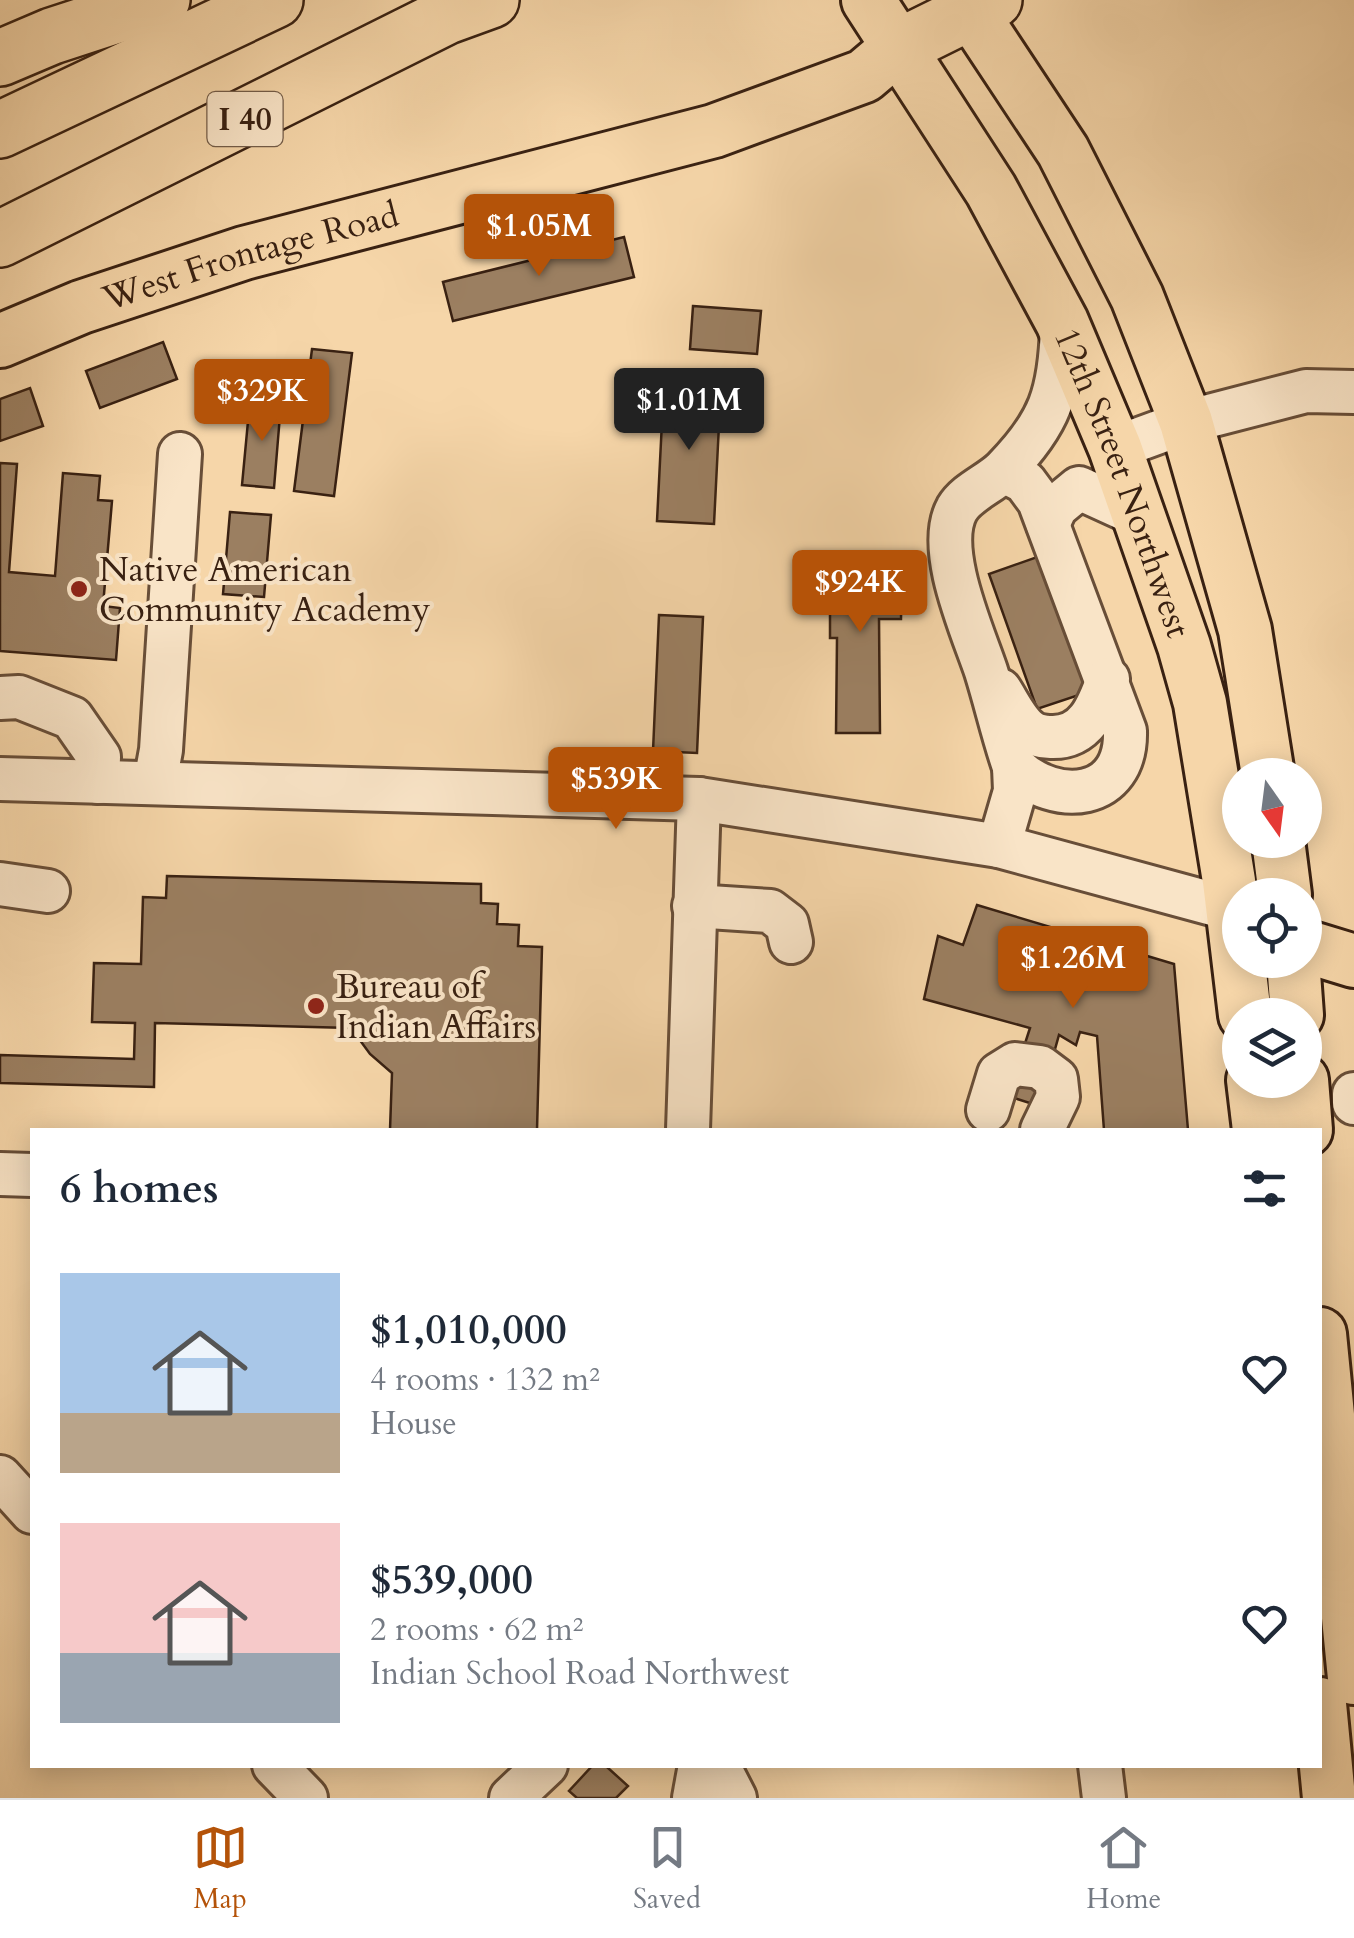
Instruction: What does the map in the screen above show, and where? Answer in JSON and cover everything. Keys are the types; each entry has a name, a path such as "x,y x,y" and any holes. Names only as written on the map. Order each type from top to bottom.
{"highway":[{"path":"0,58 52,36 162,0"},
{"path":"0,130 274,0"},
{"name":"I 40","path":"0,239 447,16 491,0"},
{"path":"897,48 976,4"}],"main road":[{"name":"12th Street Northwest","path":"868,0 991,190 1062,322 1115,448 1184,646 1200,704 1230,878"},
{"name":"12th Street Northwest","path":"976,4 1063,151 1137,297 1186,422 1245,630 1265,758"},
{"name":"West Frontage Road","path":"0,340 81,307 244,253 714,131 864,76 897,48"},
{"path":"1322,951 1354,961"},
{"path":"1255,1098 1259,1128"},
{"path":"1303,1098 1306,1128"},
{"path":"1322,1343 1333,1393 1353,1656"},
{"path":"1322,1725 1329,1798"}],"street":[{"path":"1004,471 1034,490 1125,732 1126,747 1118,768 1100,784 1071,792 1034,784 966,618 954,569 952,526 957,510 1004,471 1033,437 1050,408 1060,376 1062,322"},
{"path":"1115,448 1186,422 1306,390 1354,392"},
{"path":"155,784 161,750 180,454"},
{"path":"1004,471 1036,472 1138,515"},
{"path":"1048,524 1056,506 1079,488"},
{"path":"1020,747 1075,732 1113,694"},
{"path":"0,698 19,697 72,718 99,757 98,782"},
{"path":"999,846 1015,791 1020,747"},
{"path":"0,779 698,800 901,812 999,846 1222,908"},
{"path":"1071,792 1067,811 1070,834 1089,870"},
{"path":"688,1128 698,800"},
{"path":"0,884 48,891"},
{"path":"694,906 770,912 787,924 791,942"},
{"path":"1025,1128 974,1109 999,1074 1015,1064 1040,1067 1056,1079 1058,1097 1043,1128"},
{"path":"1354,1094 1354,1103"},
{"path":"0,1174 30,1175"},
{"path":"0,1477 30,1510"},
{"path":"277,1768 306,1798"},
{"path":"510,1798 543,1768"},
{"path":"694,1798 699,1768"},
{"path":"720,1768 735,1798"},
{"path":"1100,1768 1104,1798"}],"building":[{"path":"624,237 634,277 453,321 443,282"},
{"path":"693,306 761,311 757,354 690,349"},
{"path":"163,342 177,379 100,408 86,371"},
{"path":"312,349 352,353 334,496 294,491"},
{"path":"664,382 721,385 714,524 657,521"},
{"path":"30,388 43,426 0,441 0,399"},
{"path":"250,400 281,403 274,488 242,485"},
{"path":"0,463 17,464 9,572 55,576 63,473 100,476 98,500 112,501 103,606 120,608 116,660 0,651"},
{"path":"230,512 271,515 264,597 223,594"},
{"path":"1040,556 1088,692 1037,709 989,574"},
{"path":"902,561 901,619 879,619 880,733 836,733 837,638 830,638 830,605 823,607 823,563"},
{"path":"659,615 703,617 697,753 653,751"},
{"name":"Bureau of Indian Affairs","path":"167,876 481,884 481,903 498,904 497,924 519,925 518,946 542,947 537,1128 390,1128 392,1073 370,1054 351,1028 155,1023 154,1087 0,1083 0,1055 134,1059 135,1023 92,1022 94,963 141,964 143,897 166,898"},
{"path":"977,905 1174,964 1188,1128 1104,1128 1097,1036 1080,1032 1076,1045 1059,1035 1039,1106 1008,1096 1030,1028 924,999 938,936 963,945"},
{"path":"590,1768 608,1768 628,1786 616,1798 577,1798 569,1791"}],"place":[{"name":"Native American Community Academy","path":"79,589"},
{"name":"Bureau of Indian Affairs","path":"316,1006"}]}
